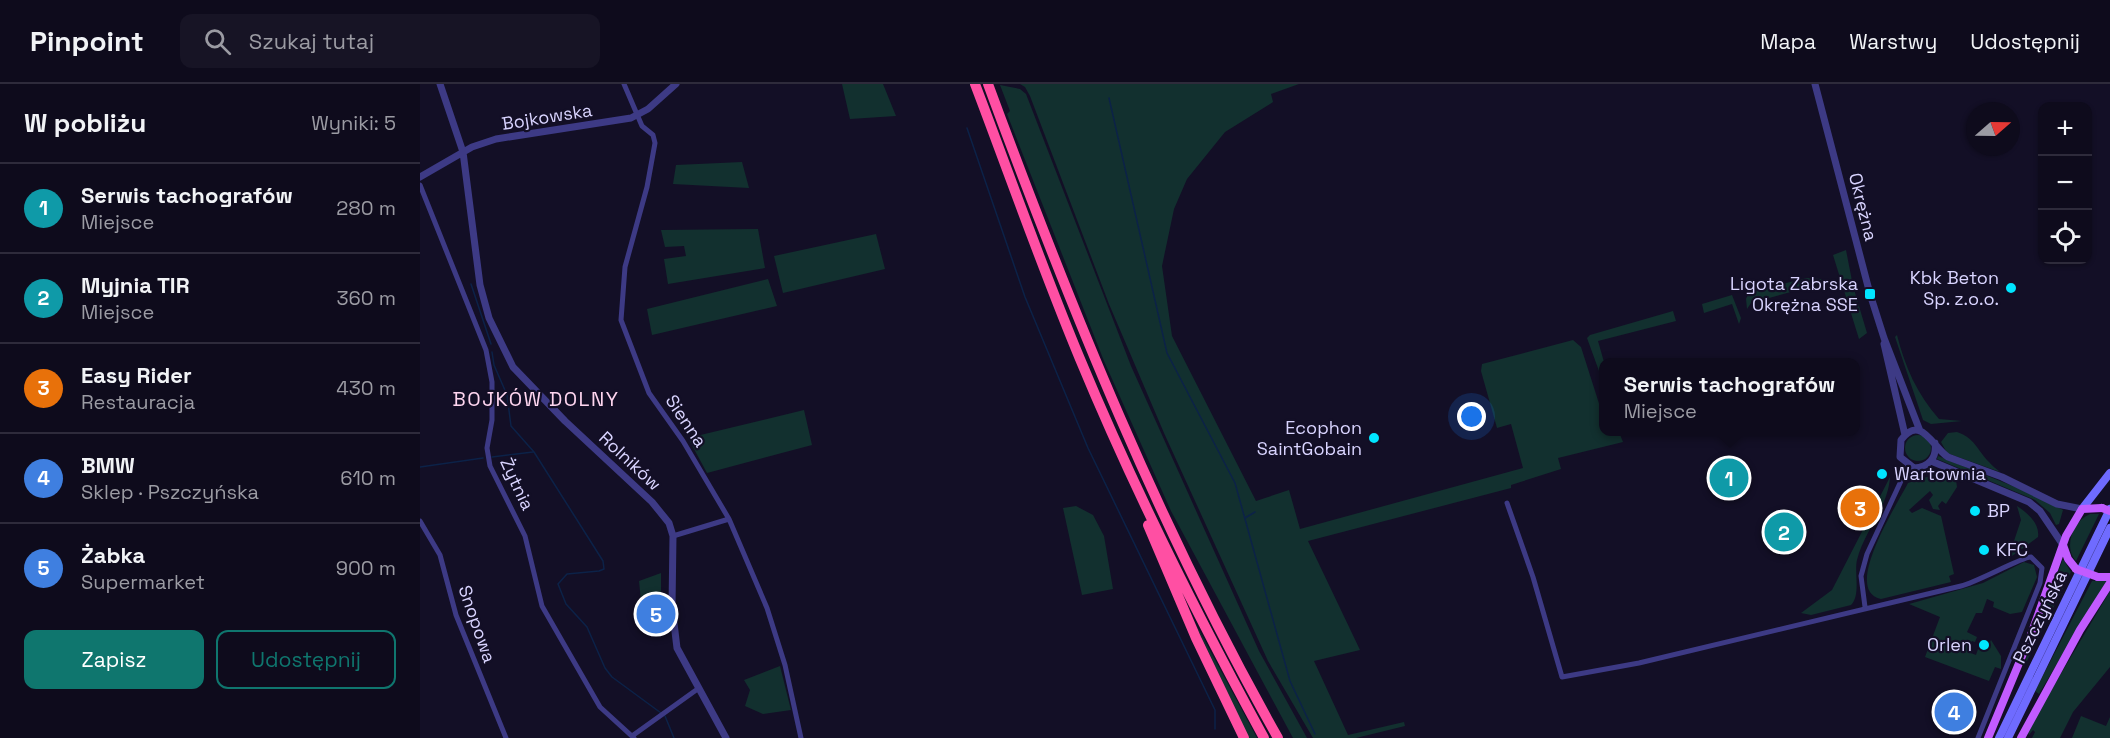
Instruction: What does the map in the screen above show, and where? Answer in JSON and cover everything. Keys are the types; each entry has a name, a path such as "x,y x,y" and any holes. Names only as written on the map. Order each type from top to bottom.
{"highway":[{"path":"975,84 1054,294 1139,493 1196,609 1264,738"},
{"path":"988,84 1073,310 1136,458 1198,587 1278,738"},
{"path":"1139,493 1150,532 1214,678 1244,738"}],"main road":[{"path":"1988,738 2032,632 2072,523 2110,473"},
{"path":"2082,509 2108,510"},
{"name":"Pszczyńska","path":"1999,738 2108,510"},
{"name":"Pszczyńska","path":"2008,738 2110,528"},
{"path":"2063,545 2068,559 2076,569 2098,577 2110,577"},
{"path":"2020,738 2070,648 2110,583"}],"street":[{"name":"Rolników","path":"440,84 463,152 483,305 509,360 565,421 661,511 669,522 673,536 672,606 677,648 726,738"},
{"path":"624,84 636,116"},
{"name":"Bojkowska","path":"420,177 463,152 496,139 615,122 636,116 648,109 675,84"},
{"name":"Okrężna","path":"1815,84 1884,338 1920,431"},
{"name":"Sienna","path":"636,116 642,126 653,135 653,160 625,267 621,320 649,393 683,441 728,516 767,608 785,665 801,738"},
{"name":"Żytnia","path":"420,185 486,350 492,382 492,420 487,448 490,466 525,536 542,606 600,707 633,737"},
{"name":"Okrężna","path":"1884,338 1885,357 1905,435"},
{"path":"1935,443 1931,461 1921,468 1908,466 1899,452 1905,435 1920,431 1932,438 1948,457 2002,477 2057,504 2082,509"},
{"path":"1931,461 2029,501 2040,511 2063,545"},
{"path":"1865,607 1861,576 1867,554 1908,466"},
{"path":"1507,503 1533,577 1562,677 1639,663 1865,607 1969,584 1994,574 2025,556 2038,560 2042,568 2040,583 1978,738"},
{"path":"673,536 728,516"},
{"name":"Snopowa","path":"420,521 440,555 456,615 506,738"},
{"path":"633,737 699,688"}],"green space":[{"path":"842,84 883,84 896,116 850,119"},
{"path":"1020,84 1299,84 1271,94 1273,102 1225,132 1187,179 1174,209 1162,266 1172,336 1256,501 1289,490 1300,529 1523,468 1511,424 1497,428 1481,371 1482,364 1573,340 1581,347 1599,403 1599,436 1621,436 1623,442 1558,458 1561,469 1511,485 1511,488 1308,541 1360,650 1314,661 1348,735 1404,722 1405,726 1356,738 1313,738 1268,661 1164,433 1109,304 1025,87"},
{"path":"1000,85 1020,89 1026,94 1131,366 1259,651 1307,738 1293,738 1171,511 1104,361 1007,114 1010,111"},
{"path":"742,162 749,188 673,184 676,165"},
{"path":"758,229 765,268 668,284 664,259 686,256 684,246 665,247 661,230"},
{"path":"876,234 885,269 783,293 774,256"},
{"path":"1846,250 1853,286 1867,333 1859,339 1833,255"},
{"path":"1807,278 1821,279 1823,283 1751,303 1747,309 1746,299 1749,292"},
{"path":"768,279 777,306 652,335 647,309"},
{"path":"1732,295 1741,318 1739,324 1732,304 1704,313 1702,304"},
{"path":"1673,311 1676,321 1598,341 1603,358 1599,358 1599,371 1587,338 1590,335"},
{"path":"1897,335 1913,380 1931,410 1939,419 1962,421 1931,424 1923,420 1895,337"},
{"path":"804,410 812,445 707,473 688,438"},
{"path":"1957,432 1972,441 2000,472 1947,453 1941,442 1948,433"},
{"path":"1918,435 1927,439 1931,448 1927,457 1918,461 1909,457 1905,448 1909,439"},
{"path":"1938,456 2020,489 2063,510 2059,524 2056,525 2050,513 2035,500 1937,459"},
{"path":"1933,475 1956,480 1957,487 1946,504 1942,501 1938,506 1940,510 1933,509 1929,500 1933,495 1930,491 1909,510 1912,513 1922,508 1941,516 1954,574 1949,576 1951,582 1881,599 1870,593 1867,580 1869,564 1876,545 1908,483"},
{"path":"1890,477 1881,509 1860,549 1856,565 1857,590 1854,601 1851,605 1811,615 1801,613 1832,590"},
{"path":"1076,506 1093,515 1104,536 1113,589 1082,595 1063,508"},
{"path":"2017,506 2032,519 2037,528 2038,537 2008,559 2021,520"},
{"path":"2090,514 2099,514 2076,561 2070,549 2072,535 2079,522"},
{"path":"2063,559 2071,572 2025,661"},
{"path":"2024,562 2034,565 2037,577 2022,612 2010,614 1993,607 1994,602 1987,599 1982,613 1976,613 1967,632 1977,637 1975,642 1972,641 1968,652 1976,655 1978,649 1986,651 1991,640 2001,656 2001,669 1995,667 1989,681 1925,657 1940,617 1909,604 1983,583"},
{"path":"661,573 661,602 642,611 639,581"},
{"path":"2107,580 2039,694 2035,691 2092,581"},
{"path":"2110,591 2110,667 2073,712 2060,738 2032,738 2035,732 2033,730 2029,735 2027,731"},
{"path":"1194,621 1199,630 1257,738 1249,738"},
{"path":"780,666 791,710 763,714 745,706 750,690 744,680"},
{"path":"2081,716 2106,726 2110,717 2110,738 2072,738"}],"waterway":[{"path":"1109,98 1167,353 1235,483 1290,681 1315,734"},
{"path":"967,128 1025,297 1088,448 1215,710 1215,729"},
{"path":"471,284 491,344"},
{"path":"492,352 494,365 507,395 511,426 534,452 603,561 604,569 567,574 558,584 566,604 587,627 605,668 612,677 661,713"},
{"path":"492,457 533,452"},
{"path":"420,467 483,458"},
{"path":"1245,518 1255,512"},
{"path":"665,716 674,738"}],"place":[{"name":"Kbk Beton Sp. z.o.o.","path":"2011,288"},
{"name":"Ligota Zabrska Okrężna SSE","path":"1870,294"},
{"name":"Ecophon SaintGobain","path":"1374,438"},
{"name":"Wartownia","path":"1882,474"},
{"name":"Serwis tachografów","path":"1729,478"},
{"name":"Easy Rider","path":"1860,508"},
{"name":"BP","path":"1975,511"},
{"name":"Myjnia TIR","path":"1784,532"},
{"name":"KFC","path":"1984,550"},
{"name":"Żabka","path":"656,614"},
{"name":"Orlen","path":"1984,645"},
{"name":"BMW","path":"1954,712"}],"district":[{"name":"BOJKÓW DOLNY","path":"536,399"}]}
